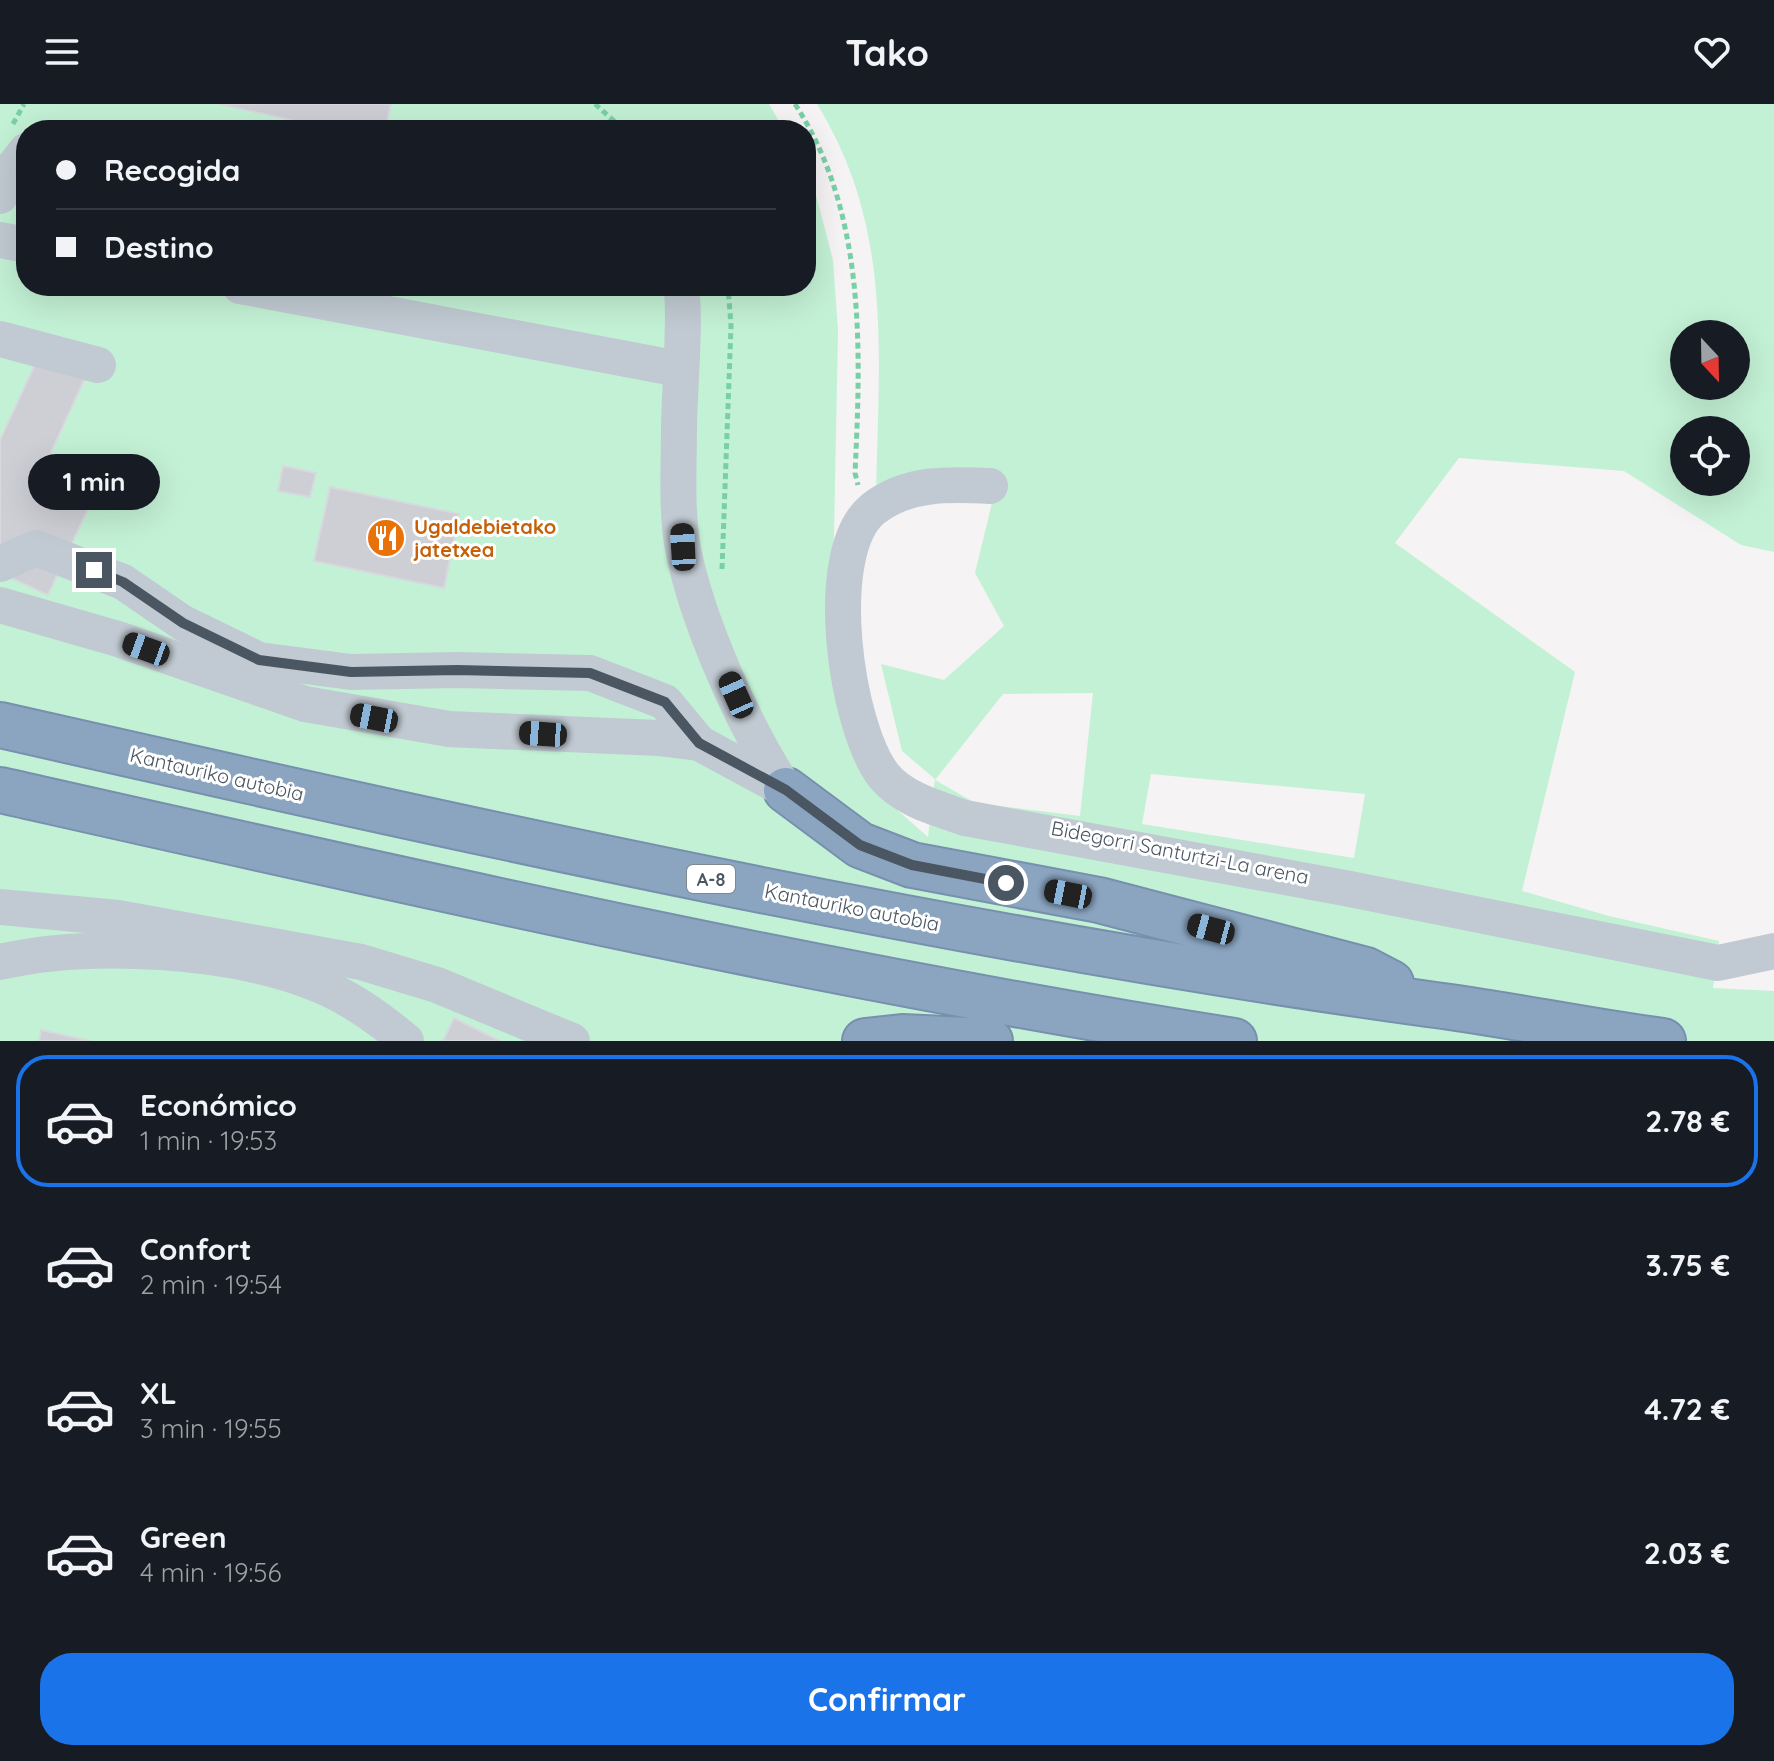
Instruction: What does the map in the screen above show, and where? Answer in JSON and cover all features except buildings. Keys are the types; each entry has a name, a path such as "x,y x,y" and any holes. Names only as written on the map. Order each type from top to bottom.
{"highway":[{"name":"Kantauriko autobia","path":"0,725 583,854 903,918 1193,970 1663,1041"},
{"path":"0,790 570,916 891,980 1234,1041"},
{"path":"786,790 860,845 912,865 1099,900 1366,970 1428,1004"},
{"path":"865,1041 902,1037 990,1041"}],"lane":[{"path":"0,196 4,179 16,164"},
{"path":"293,296 679,369"},
{"path":"680,296 683,547 694,593 756,742 786,790"},
{"path":"0,339 98,365"},
{"path":"990,486 941,484 909,490 874,508 858,525 842,597 846,663 867,748 885,777 906,795 965,818 1350,889 1420,906 1718,963 1774,951"},
{"path":"0,564 36,548 123,582 183,623 259,660 351,672 457,670 590,673 665,702 699,743 786,790"},
{"path":"0,605 118,639 305,704 374,718 449,729 699,743"},
{"path":"0,907 118,918 361,962 437,985 572,1041"},
{"path":"0,962 80,950 151,951 249,965 317,984 354,1002 406,1041"}],"path":[{"path":"595,104 613,120"},
{"path":"816,147 826,168 853,265 859,325 855,473 866,517"},
{"path":"722,575 731,326 729,296"}],"green space":[{"path":"0,104 769,104 778,120 16,120 16,296 816,296 816,195 833,260 838,331 833,584 878,793 928,837 935,779 902,751 881,664 944,680 1004,626 975,573 992,503 876,501 879,347 870,248 859,199 842,151 817,104 1774,104 1774,552 1741,545 1624,471 1459,458 1395,543 1575,672 1522,891 1609,916 1719,941 1713,988 1774,991 1774,1041 0,1041","holes":["1093,693 1080,816 975,803 935,780 1003,694","1151,774 1365,794 1354,858 1142,824"]}],"place":[{"name":"Ugaldebietako jatetxea","path":"386,538"}],"route":[{"path":"94,570 123,582 183,623 259,660 351,672 457,670 590,673 665,702 699,743 734,759 786,790 860,845 912,865 1006,883"}]}
